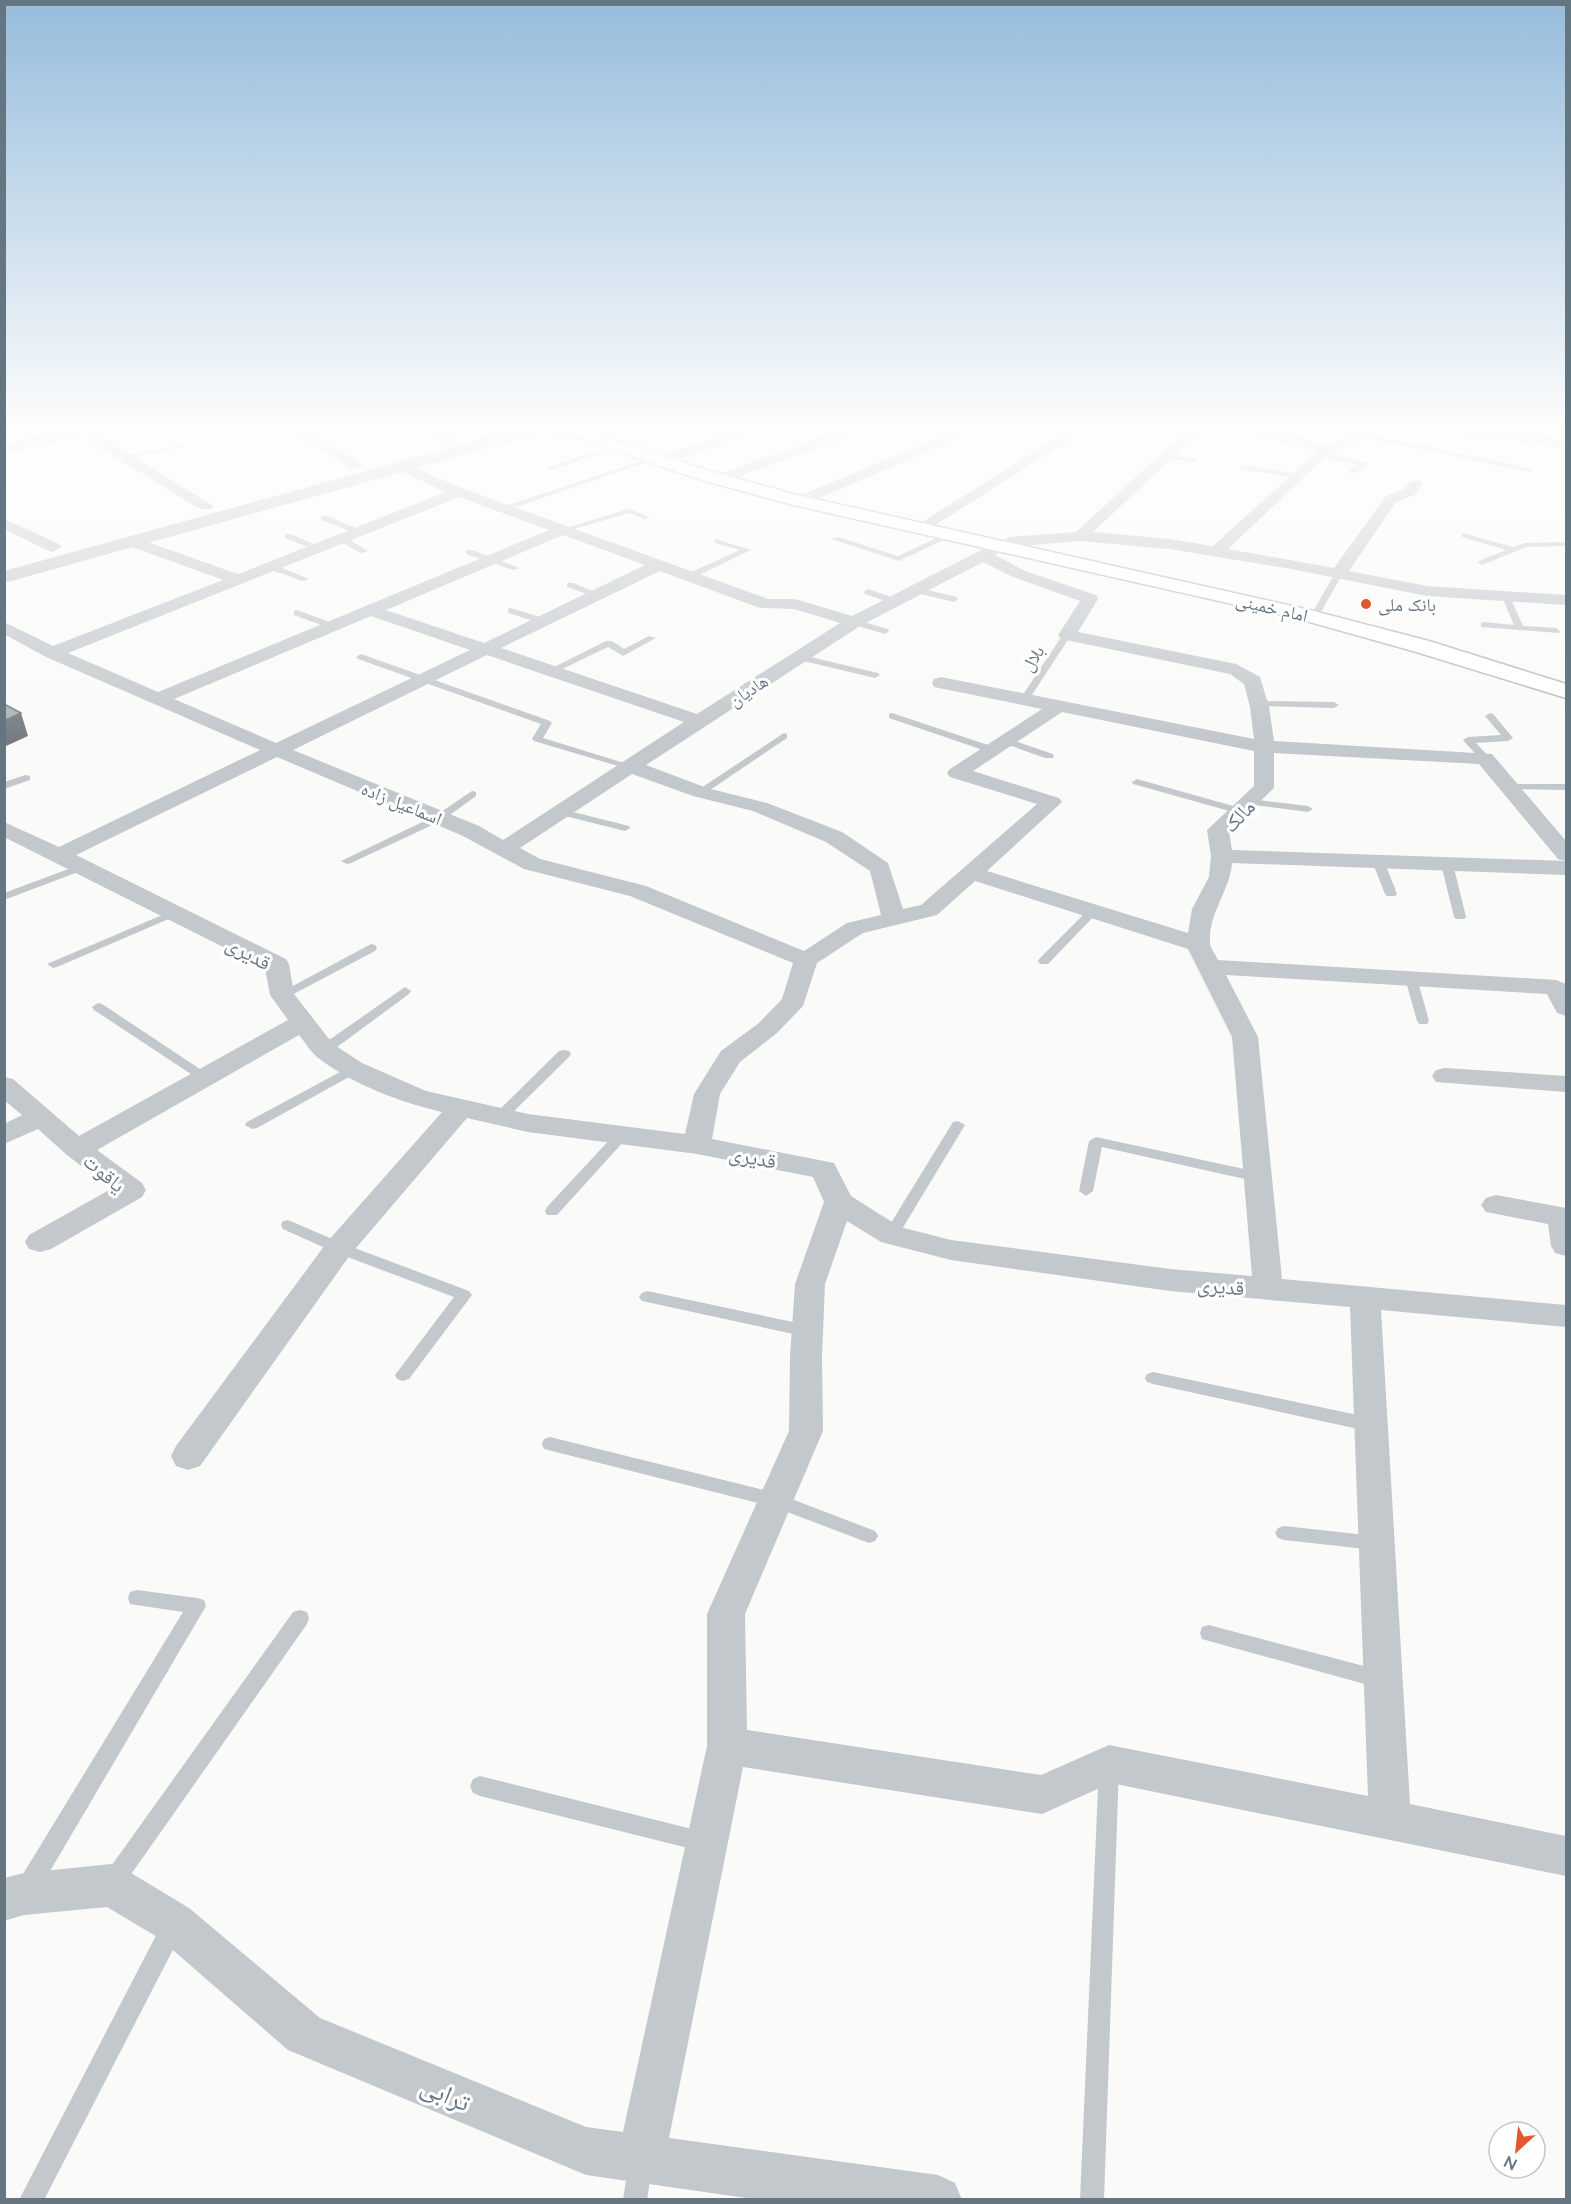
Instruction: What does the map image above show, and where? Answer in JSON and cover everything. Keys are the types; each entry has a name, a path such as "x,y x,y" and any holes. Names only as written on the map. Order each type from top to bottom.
{"main road":[{"name":"امام خمینی","path":"940,533 997,548 1304,614 1421,646 1566,691"},
{"name":"امام خمینی","path":"951,533 997,548 1318,610 1429,639 1566,681"}],"street":[{"path":"24,533 53,547"},
{"path":"4,561 105,533"},
{"path":"4,577 165,533"},
{"path":"52,653 359,533"},
{"path":"157,699 556,533"},
{"path":"571,533 765,604 795,604 854,622"},
{"path":"1080,536 1083,533"},
{"path":"1217,551 1237,533"},
{"path":"1339,573 1367,533"},
{"path":"997,548 1080,536 1169,544 1339,573 1427,591 1566,600"},
{"path":"133,542 240,580"},
{"path":"997,548 1019,574 1090,599 1067,635"},
{"name":"هادیان","path":"504,849 854,622 997,548"},
{"path":"70,861 276,750 659,565"},
{"path":"370,610 700,721"},
{"name":"اسماعیل زاده","path":"4,627 52,653 157,699 471,831 532,864 638,891 806,960"},
{"name":"مالک","path":"1067,635 1236,670 1253,681 1261,704 1266,747 1264,788 1218,830 1222,856 1220,877 1204,909 1198,944"},
{"path":"941,683 1266,747 1485,758 1564,849"},
{"path":"697,1145 707,1094 730,1057 768,1028 794,1001 806,960 855,928 929,910 1052,802 957,773 1060,705"},
{"path":"632,767 700,792 760,807 834,837 880,868 894,919"},
{"name":"قدیری","path":"4,828 277,964 282,995 324,1050 353,1069 418,1098 500,1117 620,1137 697,1145 824,1170 839,1202 891,1235 962,1252 1170,1280 1566,1316"},
{"path":"1222,856 1566,868"},
{"path":"972,873 1198,944 1245,1037 1268,1288"},
{"path":"1209,967 1556,987 1566,1008"},
{"path":"77,1149 303,1022"},
{"path":"1445,1076 1566,1084"},
{"name":"یاقوت","path":"4,1085 77,1149 132,1190 40,1242"},
{"path":"188,1456 339,1248 460,1108"},
{"path":"4,1135 41,1117"},
{"path":"638,2179 727,1746 726,1614 806,1431 810,1284 839,1202"},
{"path":"1496,1205 1564,1216 1566,1246"},
{"path":"1365,1299 1390,1820"},
{"path":"727,1746 1042,1795 1109,1764 1566,1856"},
{"path":"14,1897 111,1885"},
{"name":"ترابی","path":"111,1885 174,1923 304,2034 586,2151 638,2179 938,2199"}],"lane":[{"path":"835,539 899,560 950,535"},
{"path":"1465,535 1513,550"},
{"path":"288,536 318,548"},
{"path":"342,539 364,551"},
{"path":"690,576 747,550 718,541"},
{"path":"1482,563 1525,545 1566,544"},
{"path":"469,552 489,561 516,568"},
{"path":"272,567 305,579"},
{"path":"1318,610 1339,573"},
{"path":"570,585 598,595"},
{"path":"915,590 954,599"},
{"path":"868,592 894,601"},
{"path":"1506,597 1520,628"},
{"path":"511,612 543,621"},
{"path":"297,613 332,626"},
{"path":"854,622 885,631"},
{"path":"1484,625 1556,631"},
{"name":"بلال","path":"1025,699 1067,635"},
{"path":"551,671 609,643 623,653 652,638"},
{"path":"361,657 547,723 537,739 632,767"},
{"path":"798,657 875,675"},
{"path":"1261,704 1334,705"},
{"path":"892,716 999,746 1049,756"},
{"path":"1485,758 1468,740 1508,738 1490,716"},
{"path":"700,792 784,736"},
{"path":"4,786 26,778"},
{"path":"1137,782 1245,806 1308,809"},
{"path":"1510,787 1566,787"},
{"path":"346,861 438,818 472,794"},
{"path":"561,812 625,828"},
{"path":"4,897 70,861"},
{"path":"1378,861 1391,894"},
{"path":"1447,864 1461,918"},
{"path":"1044,961 1093,911"},
{"path":"53,964 174,913"},
{"path":"282,995 371,948"},
{"path":"1411,978 1424,1021"},
{"path":"324,1050 405,991"},
{"path":"98,1007 205,1077"},
{"path":"500,1117 564,1054"},
{"path":"252,1125 353,1069"},
{"path":"891,1235 958,1125"},
{"path":"552,1211 620,1137"},
{"path":"1086,1191 1096,1141 1258,1177"},
{"path":"288,1225 339,1248 464,1295 403,1375"},
{"path":"647,1297 807,1331"},
{"path":"1153,1378 1372,1425"},
{"path":"550,1444 776,1500 869,1536"},
{"path":"1284,1533 1377,1544"},
{"path":"14,1897 197,1606 137,1598"},
{"path":"111,1885 300,1618"},
{"path":"1209,1633 1384,1680"},
{"path":"1092,2199 1109,1764"},
{"path":"480,1786 706,1843"},
{"path":"31,2199 174,1923"}],"building":[{"path":"4,704 21,713 4,721"}],"place":[{"name":"بانک ملی","path":"1366,604"}]}
